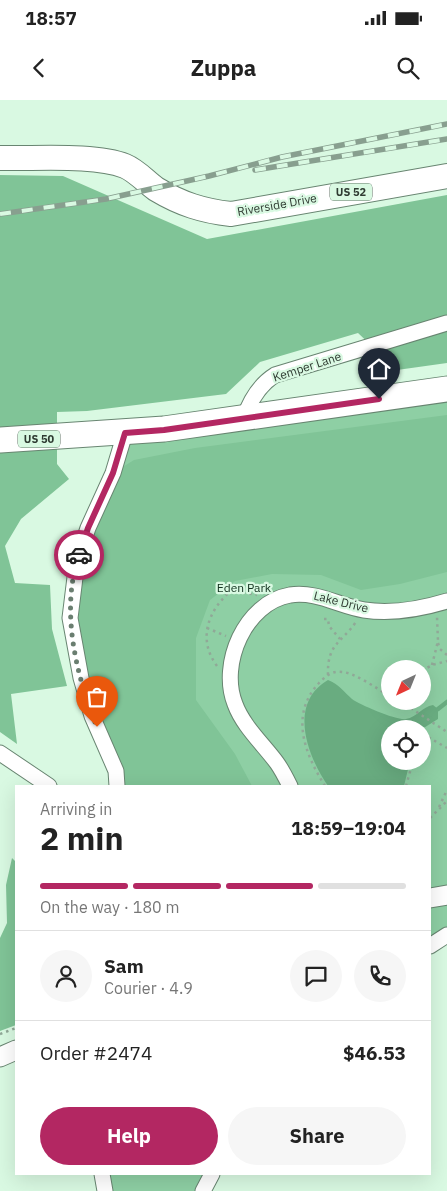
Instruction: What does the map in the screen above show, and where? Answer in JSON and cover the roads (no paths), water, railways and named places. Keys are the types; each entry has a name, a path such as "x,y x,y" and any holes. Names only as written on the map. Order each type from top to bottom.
{"highway":[{"name":"US 50","path":"0,440 125,433 447,389"}],"main road":[{"name":"Riverside Drive","path":"0,158 105,159 128,167 156,188 182,202 203,211 231,214 447,176"}],"street":[{"name":"Kemper Lane","path":"244,418 250,401 267,380 275,375 447,323"},
{"path":"117,785 116,771 92,716 80,678 70,618 77,561 88,528 113,473 125,433"},
{"name":"Lake Drive","path":"289,785 279,765 247,724 235,705 229,675 232,655 250,623 272,603 288,595 307,594 363,610 392,611 442,603"},
{"path":"0,753 48,785"},
{"path":"431,898 447,895"},
{"path":"431,945 447,935"},
{"path":"0,1057 15,1050"},
{"path":"102,1175 105,1191"},
{"path":"203,1191 211,1175"}],"waterway":[{"path":"438,709 447,702"}],"railway":[{"path":"0,214 106,199 209,176 282,157 447,124"},
{"path":"255,170 447,139"}],"park label":[{"name":"Eden Park","path":"244,588"}]}
